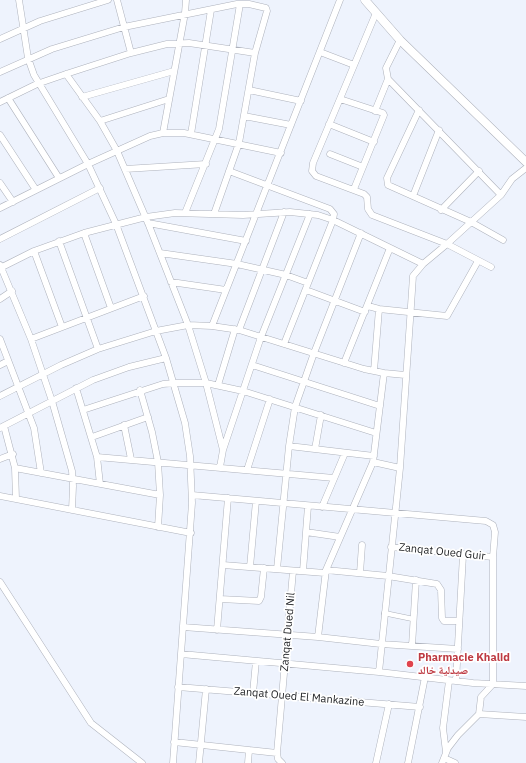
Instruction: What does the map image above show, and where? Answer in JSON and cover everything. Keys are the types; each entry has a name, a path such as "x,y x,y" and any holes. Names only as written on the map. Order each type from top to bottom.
{"street":[{"path":"19,0 28,58 38,84 88,164 116,224 175,382 185,423 191,464 191,533 173,763"},
{"path":"0,39 23,28 57,15 108,0"},
{"path":"117,0 131,53"},
{"path":"163,133 180,43 186,0"},
{"path":"212,326 340,0"},
{"path":"365,0 400,40 526,162"},
{"path":"186,213 220,126 240,4"},
{"path":"0,72 28,58 124,27 185,13 211,10 240,4 250,4 267,10 255,53 239,143 214,214"},
{"path":"191,134 211,10"},
{"path":"376,13 329,124 312,166 312,171 316,176 354,189 367,197 368,209 372,214 447,244 491,267"},
{"path":"375,110 388,79 386,68 400,40"},
{"path":"0,102 38,84 66,74 131,53 180,43 206,45 255,53"},
{"path":"320,52 354,65"},
{"path":"82,97 174,71"},
{"path":"66,74 100,121 117,151 147,220 188,325 206,383 223,450"},
{"path":"388,79 501,195"},
{"path":"249,90 301,101"},
{"path":"8,98 59,178"},
{"path":"100,121 169,99"},
{"path":"340,99 375,110 384,115 354,189"},
{"path":"419,110 386,182 388,185 441,210 471,222 503,240"},
{"path":"244,116 291,125"},
{"path":"329,124 374,142"},
{"path":"413,196 439,130"},
{"path":"0,208 88,164 150,136 163,133 191,134 281,152"},
{"path":"0,135 36,190"},
{"path":"330,154 363,167"},
{"path":"124,169 206,164"},
{"path":"379,672 400,468 405,375 413,276 423,264 501,195 512,179 526,168"},
{"path":"229,171 330,209 334,214 333,220 284,344"},
{"path":"441,210 479,171"},
{"path":"0,182 13,202"},
{"path":"0,239 100,188"},
{"path":"218,385 237,330 284,212"},
{"path":"72,510 73,479 52,401 31,339 12,291 0,267 58,241 84,232 116,224 186,213 257,214 284,212 310,214 333,220 423,264"},
{"path":"220,467 223,450 261,337 310,214"},
{"path":"147,220 246,241"},
{"path":"84,232 111,308"},
{"path":"277,569 282,504 295,407 314,353 361,233"},
{"path":"58,241 98,349"},
{"path":"344,362 367,309 390,248"},
{"path":"34,251 62,327"},
{"path":"160,253 237,264 286,275 308,283"},
{"path":"306,290 335,301 367,309 447,316 478,261"},
{"path":"171,282 226,290"},
{"path":"0,299 12,291"},
{"path":"31,339 144,296"},
{"path":"374,371 379,309"},
{"path":"0,396 43,374 98,349 156,330 188,325 212,326 237,330 374,371 405,375"},
{"path":"0,338 29,414 37,443 41,473"},
{"path":"16,499 13,454 2,427 76,388 111,373 166,358"},
{"path":"0,365 8,361"},
{"path":"252,365 380,406"},
{"path":"318,637 326,572 373,459 384,373"},
{"path":"83,410 140,390 175,382 206,383 243,391 376,433"},
{"path":"76,388 92,437 97,457 100,484"},
{"path":"140,390 148,417 158,462 160,495 158,527"},
{"path":"247,470 270,399"},
{"path":"315,449 321,415"},
{"path":"92,437 148,417"},
{"path":"124,425 130,459"},
{"path":"289,446 345,453 373,459 400,468"},
{"path":"322,507 345,453"},
{"path":"0,459 13,454"},
{"path":"97,457 191,464 334,478"},
{"path":"15,468 160,495"},
{"path":"192,495 490,522 493,525 495,532 493,558 493,684 481,697 479,714 458,735 444,758"},
{"path":"0,496 191,533"},
{"path":"217,630 228,498"},
{"path":"250,567 256,501"},
{"path":"303,572 308,506"},
{"path":"306,532 340,537"},
{"path":"360,574 362,545"},
{"name":"Zanqat Oued Guir","path":"391,547 493,558"},
{"path":"444,758 443,728 458,648 463,555"},
{"path":"223,565 303,572 388,576 434,583 440,587 442,618 448,621 460,621"},
{"path":"220,599 259,601 261,597 264,568"},
{"name":"Zanqat Dued Nil","path":"277,753 293,571"},
{"path":"412,646 416,580"},
{"path":"0,582 91,724 142,763"},
{"path":"384,613 413,620"},
{"path":"183,626 287,636 318,637 381,644 458,648"},
{"path":"181,654 379,672 452,681 526,686"},
{"path":"253,693 256,661"},
{"path":"408,763 425,677"},
{"name":"Zanqat Oued El Mankazine","path":"178,687 420,707"},
{"path":"199,763 206,689"},
{"path":"376,763 389,704"},
{"path":"479,714 526,717"},
{"path":"174,742 277,753 278,759 282,763"},
{"path":"248,763 249,750"},
{"path":"444,758 455,763"}],"place":[{"name":"Pharmacie Khalid صيدلية خالد","path":"410,664"}]}
